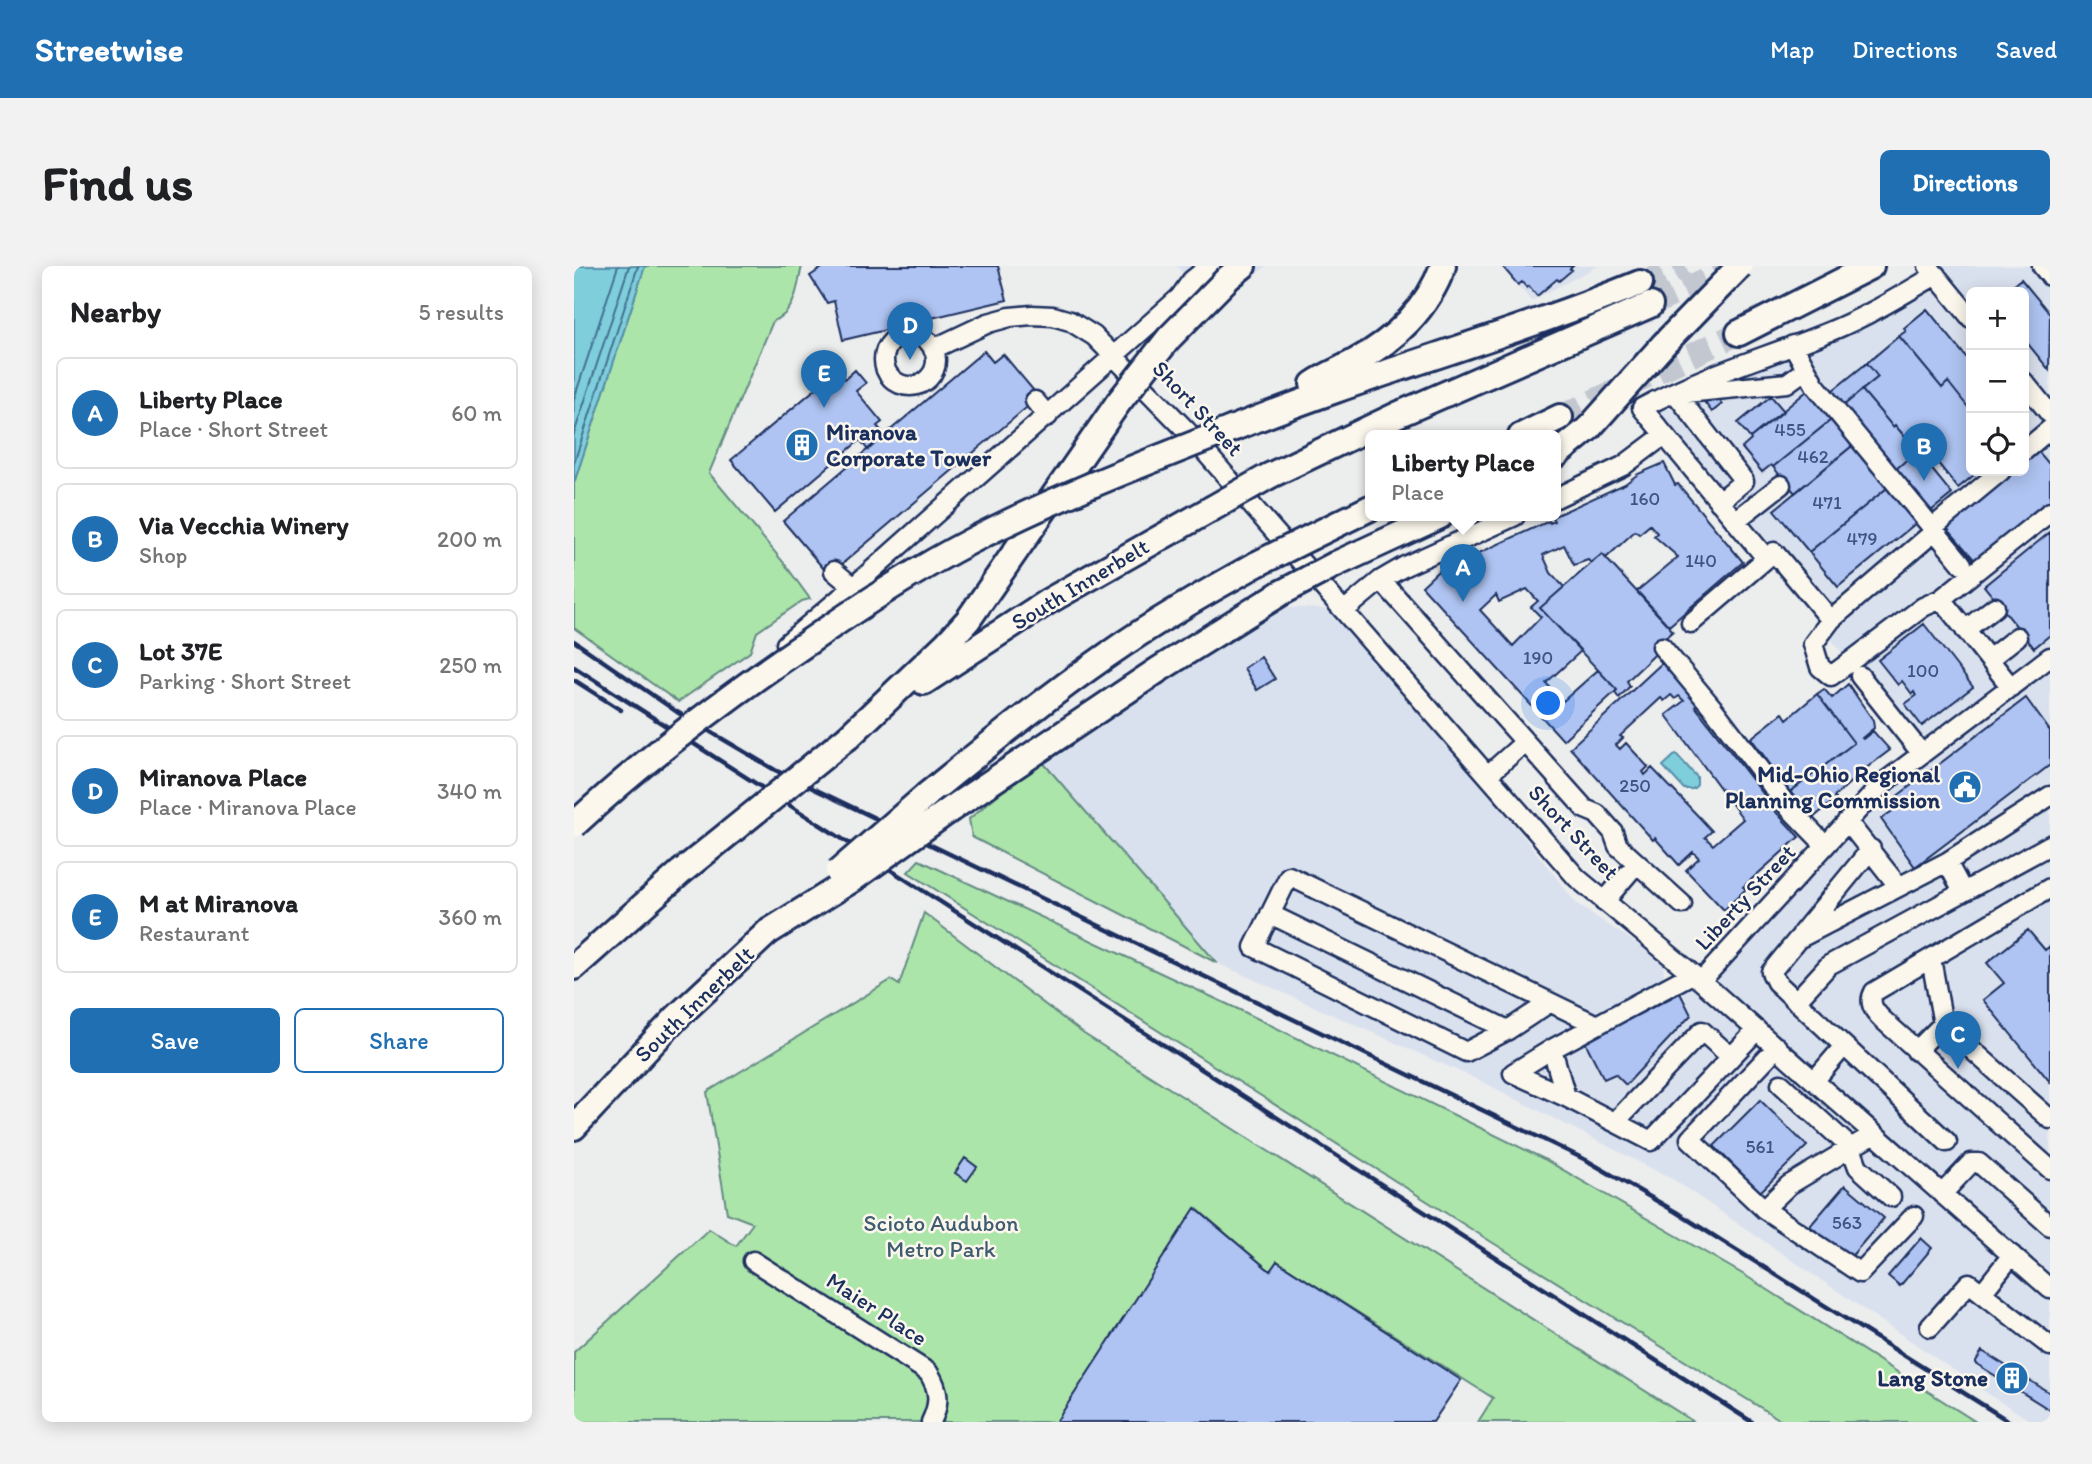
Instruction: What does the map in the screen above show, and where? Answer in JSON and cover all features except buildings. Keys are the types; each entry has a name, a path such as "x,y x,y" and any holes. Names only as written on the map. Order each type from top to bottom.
{"highway":[{"path":"574,825 682,731 856,609 969,542 1098,481 1276,411 1317,381 1359,360 1395,336 1422,306 1443,266"},
{"path":"1561,451 1589,428 1664,344 1740,266"},
{"path":"1740,333 1871,266"},
{"path":"848,737 968,620 1118,403 1227,270"},
{"name":"South Innerbelt","path":"1276,411 1531,324 1645,294 1366,430"},
{"path":"1533,430 1560,417"},
{"name":"South Innerbelt","path":"574,967 681,872 848,737 918,686 982,643 1113,563 1269,476 1365,430"},
{"name":"South Innerbelt","path":"574,1127 677,1017 768,932 928,794 1031,711 1106,656 1180,607 1256,564 1365,510"},
{"path":"768,932 853,879 951,809 1168,663 1281,593 1429,521"}],"street":[{"path":"1181,266 1192,281"},
{"path":"2042,266 2050,276"},
{"path":"786,644 1048,416 1180,297 1192,281 1227,270"},
{"path":"1766,558 1642,408 1722,371 1845,325 1932,271 1966,312"},
{"name":"Short Street","path":"933,349 988,323 1032,315 1053,316 1070,321 1094,336 1186,430 1489,774 1560,859 1604,902 1697,977 2050,1289"},
{"path":"1793,345 1805,370 1965,571"},
{"path":"1719,502 1744,481 1679,398 1686,393 1787,383 1805,370"},
{"path":"2044,393 2050,414"},
{"path":"1035,401 1048,416"},
{"path":"2029,447 2050,429"},
{"path":"1561,496 1623,466 1663,436"},
{"path":"1995,476 1832,620 1813,644 1820,667 1830,676 1923,607 1941,599 1965,571 2050,512"},
{"path":"1735,521 1781,485"},
{"path":"1345,610 1381,580 1405,566 1504,521"},
{"path":"1691,623 1774,552 1832,620"},
{"path":"834,570 853,587"},
{"path":"1381,580 1585,809 1597,814 1613,832 1618,846 1682,904"},
{"path":"1941,599 2011,687"},
{"path":"1965,630 1995,607"},
{"path":"1989,659 2017,637"},
{"path":"1662,647 1789,808 1825,845"},
{"name":"Liberty Street","path":"1566,1097 1513,1073 1597,1025 1697,977 1882,784 2050,657"},
{"path":"1860,676 1922,754"},
{"path":"1489,774 1525,742"},
{"path":"1798,939 1947,862 2050,796"},
{"path":"1847,821 1899,887"},
{"path":"1796,1001 1829,965 2050,845"},
{"path":"1871,849 1771,972 1776,982 1947,1142"},
{"path":"1947,862 1963,892"},
{"path":"1604,902 1637,863"},
{"path":"1549,1003 1508,1030 1466,1052 1254,947 1289,876 1597,1025"},
{"path":"2050,888 1874,992 1871,998 1873,1010 1882,1019 2050,1169"},
{"path":"1270,914 1508,1030"},
{"path":"1931,959 1942,1024 2050,1119"},
{"path":"1916,1051 1942,1024"},
{"path":"1616,1121 1702,1031 1731,1058"},
{"path":"1552,1049 1566,1097 1651,1141 1757,1031"},
{"path":"1814,1080 1844,1046"},
{"path":"1777,1047 1690,1139 1764,1209 1860,1273 1914,1216"},
{"path":"1781,1084 1851,1148 1858,1167 1891,1198"},
{"path":"1764,1209 1789,1185 1874,1134"},
{"path":"1942,1194 1971,1163 1979,1163 2050,1226"},
{"path":"1982,1293 2012,1255"},
{"name":"Maier Place","path":"753,1261 928,1372 938,1392 939,1419"},
{"path":"1930,1327 1969,1283 2050,1346"}],"shaded area":[{"path":"1177,266 1266,266 1213,311"},
{"path":"1502,266 1598,266 1531,301"},
{"path":"1926,266 2050,266 2050,1422 2033,1422 1996,1399 1674,1180 1485,1083 1217,963 1040,759 1280,607 1345,610 1577,904 1663,961 1664,978 1725,957 1920,748 1638,403 1660,390 1850,312"}],"green space":[{"path":"645,266 802,266 791,306 773,321 709,473 784,563 810,599 802,601 757,632 750,652 678,702 574,628 574,483"},
{"path":"1040,759 1217,963 972,837 969,819"},
{"path":"919,860 1242,1011 1544,1159 1746,1276 1976,1422 1784,1422 1490,1241 908,872"},
{"name":"Scioto Audubon Metro Park","path":"924,913 1084,1034 1694,1422 1478,1422 1493,1398 1277,1261 1270,1271 1196,1208 1062,1422 574,1422 574,1352 709,1229 736,1246 753,1223 727,1213 707,1092 891,980 899,985"}],"water":[{"path":"574,266 645,266 574,483"},
{"path":"1676,754 1697,777 1697,785 1693,789 1684,789 1663,766"}],"tunnel":[{"path":"1640,283 1686,266"},
{"path":"1650,305 1736,266"},
{"path":"1560,417 1739,333"}],"railway":[{"path":"574,641 677,712 775,770 1586,1160 1676,1212 2010,1422"},
{"path":"574,667 1752,1422"},
{"path":"574,680 621,710"}],"place":[{"name":"Miranova Place","path":"910,360"},
{"name":"M at Miranova","path":"824,408"},
{"name":"Miranova Corporate Tower","path":"802,445"},
{"name":"Via Vecchia Winery","path":"1924,481"},
{"name":"Liberty Place","path":"1463,602"},
{"name":"Mid-Ohio Regional Planning Commission","path":"1965,787"},
{"name":"Lot 37E","path":"1958,1069"},
{"name":"Lang Stone","path":"2012,1378"}]}
